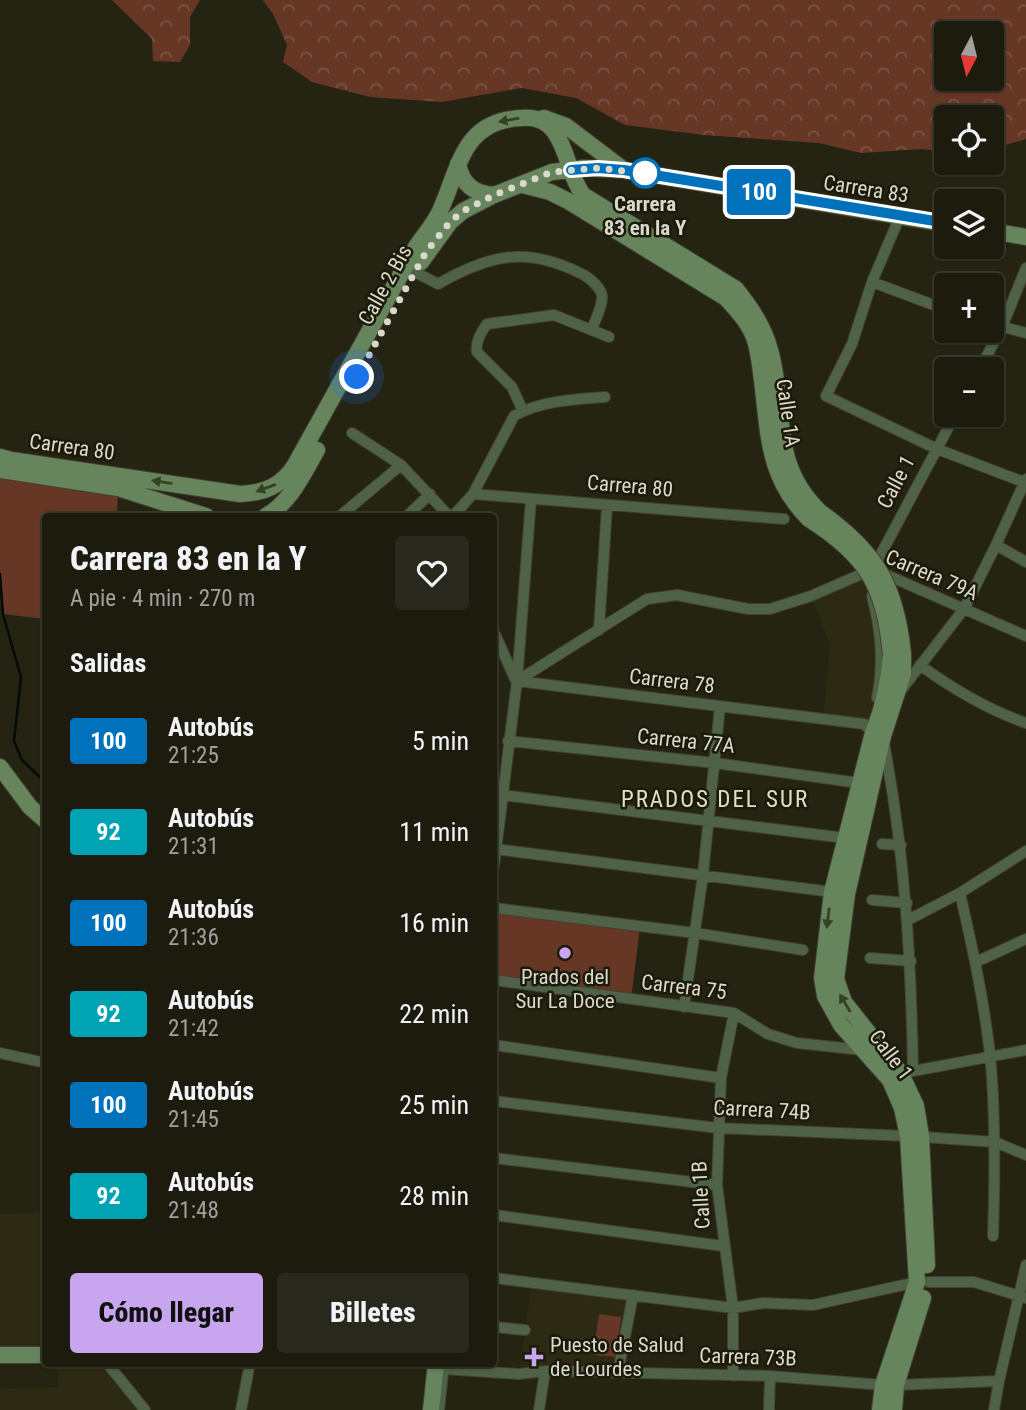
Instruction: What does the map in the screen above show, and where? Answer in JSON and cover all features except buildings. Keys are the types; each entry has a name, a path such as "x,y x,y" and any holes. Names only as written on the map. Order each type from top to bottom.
{"street":[{"name":"Calle 2 Bis","path":"295,465 416,247 438,214 458,164 474,136 492,124 511,118 535,117"},
{"path":"535,117 551,119 566,126 624,170"},
{"name":"Calle 1A","path":"535,117 554,130 579,189 591,201 736,289 751,307 765,332 771,353 784,454 795,482 815,515"},
{"path":"458,164 463,181 469,187 485,195 494,195"},
{"name":"Calle 2 Bis","path":"272,513 288,499 426,252 450,222 463,211 494,195 552,172 571,170"},
{"name":"Carrera 83","path":"571,170 624,170 934,221"},
{"name":"Calle 1A","path":"523,185 550,192 568,201 726,298 742,315 754,337 771,455 785,489 796,505 848,532 871,557 889,587 896,609 897,654 903,674 897,695"},
{"name":"Calle 1A","path":"900,216 872,282 852,344 826,396 937,449"},
{"path":"1004,233 1026,237"},
{"path":"415,272 438,284 467,268 508,256 527,256 559,263 587,277 601,291 602,300 592,329"},
{"path":"1004,312 1026,268"},
{"path":"872,282 934,305"},
{"path":"523,411 512,387 477,352 476,346 487,324 554,315 609,337"},
{"path":"1004,328 1026,333"},
{"path":"454,513 473,494 514,416 523,411 576,399 605,397"},
{"name":"Calle 1","path":"880,1410 923,1282 915,1136 916,1106 907,1072 911,961 907,903 894,797 871,719 882,656 879,624 868,571 949,427"},
{"path":"352,433 401,465 448,513"},
{"path":"937,449 1025,481"},
{"name":"Carrera 80","path":"0,457 240,494 272,488 290,474 295,465"},
{"path":"344,513 401,465"},
{"name":"Carrera 80","path":"0,470 118,488 197,513"},
{"name":"Calle 1","path":"907,1072 844,1002 836,979 873,731 897,695 964,609 1025,481"},
{"path":"410,513 430,494"},
{"name":"Carrera 80","path":"473,494 783,519"},
{"path":"497,834 517,681 531,499"},
{"path":"599,629 607,506"},
{"path":"996,545 1026,562"},
{"name":"Carrera 79A","path":"517,681 647,599 677,595 748,610 770,609 811,596 868,571 1026,636"},
{"path":"497,638 517,681"},
{"name":"Calle 1A","path":"873,731 883,708 897,654"},
{"path":"920,665 954,690 992,711 1026,723"},
{"name":"Carrera 78","path":"517,681 720,706 873,731"},
{"path":"684,1007 703,875 720,706"},
{"name":"Carrera 77A","path":"508,741 715,763 866,785 894,797"},
{"path":"0,767 30,807 42,818"},
{"name":"Calle 1","path":"866,785 845,838 832,891 822,966 825,996 841,1025 890,1080 915,1136"},
{"path":"502,795 845,838"},
{"path":"882,844 901,845"},
{"path":"497,849 832,891"},
{"path":"908,920 960,893 1026,851"},
{"path":"960,893 976,962 990,1056 995,1142 993,1236"},
{"path":"872,900 907,903"},
{"path":"497,908 695,933 803,950"},
{"path":"976,962 1026,939"},
{"path":"870,958 911,961"},
{"name":"Carrera 75","path":"497,980 734,1013 768,1034 797,1043 862,1050"},
{"name":"Calle 1B","path":"733,1376 733,1308 716,1185 721,1077 734,1013"},
{"path":"497,1045 721,1077"},
{"path":"907,1072 1026,1050"},
{"path":"0,1053 42,1062"},
{"name":"Carrera 74B","path":"497,1101 718,1128 995,1142 1026,1156"},
{"path":"497,1158 716,1185"},
{"path":"497,1215 723,1246"},
{"path":"994,1410 999,1381 1022,1297 1026,1265"},
{"path":"497,1278 733,1308 763,1303 813,1305 923,1282 974,1282 1022,1297"},
{"path":"618,1372 633,1295"},
{"path":"497,1327 525,1330"},
{"path":"0,1356 42,1355"},
{"path":"110,1367 145,1410"},
{"path":"242,1410 249,1367"},
{"path":"431,1410 441,1367"},
{"path":"439,1410 441,1367"},
{"name":"Carrera 73B","path":"458,1367 519,1374 545,1371 770,1376 890,1385 999,1381"},
{"path":"539,1410 545,1371"},
{"path":"769,1410 770,1376"},
{"name":"Calle 1","path":"890,1385 894,1410"}],"shaded area":[{"path":"862,573 871,593 879,624 878,696 868,722 823,718 830,644 811,596"},
{"path":"42,1213 42,1355 0,1355 0,1214"},
{"path":"532,1282 633,1295 618,1372 519,1374"},
{"path":"57,1367 110,1367 145,1410 0,1410 0,1389 58,1387"}],"green space":[{"path":"112,0 200,0 190,17 190,45 180,62 153,61 152,39"},
{"path":"263,0 1026,0 1026,139 1004,145 1004,105 934,105 934,150 861,153 819,143 704,135 625,125 576,98 522,88 442,102 370,97 312,82 283,62 287,45 273,14"},
{"path":"0,470 118,488 117,513 42,513 42,619 3,614 0,574"},
{"name":"Prados del Sur La Doce","path":"497,908 640,926 631,1000 497,980"},
{"path":"599,1314 621,1317 616,1357 593,1355"}],"waterway":[{"path":"0,574 3,614 21,677 14,741 22,760 42,779"}],"bus line":[{"name":"100","path":"571,170 624,170 934,221"}],"place":[{"name":"Carrera 83 en la Y","path":"645,173"},
{"name":"Prados del Sur La Doce","path":"565,953"},
{"name":"Puesto de Salud de Lourdes","path":"534,1357"}],"district":[{"name":"PRADOS DEL SUR","path":"715,799"}],"route":[{"path":"357,377 426,252 450,222 463,211 494,195 552,172 598,168 649,174 645,173"}]}
